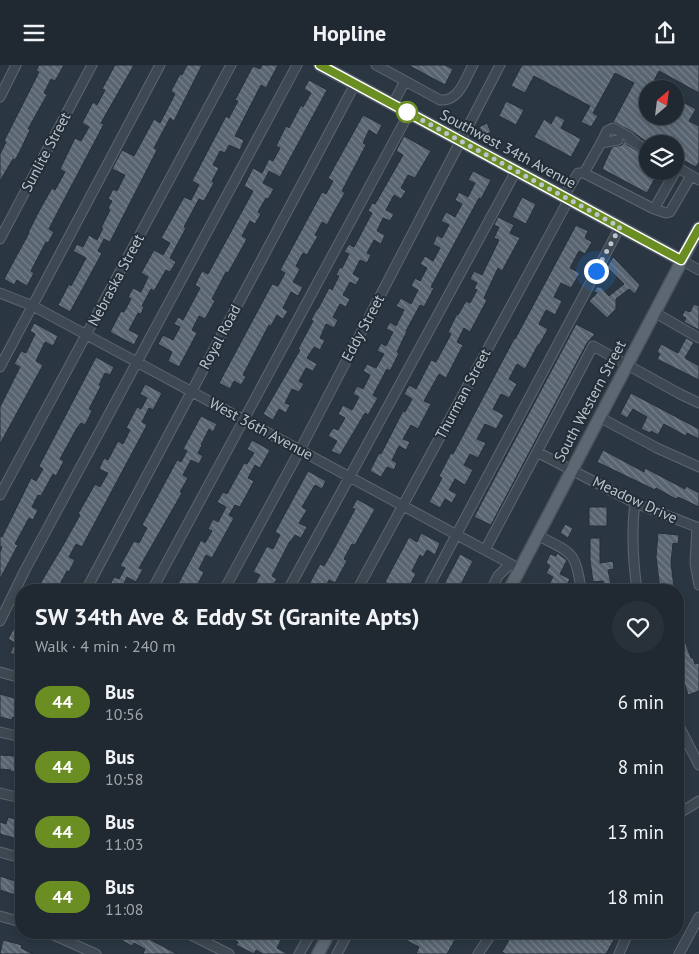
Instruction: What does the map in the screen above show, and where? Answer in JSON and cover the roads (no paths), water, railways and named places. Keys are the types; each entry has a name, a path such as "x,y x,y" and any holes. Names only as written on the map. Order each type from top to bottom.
{"main road":[{"name":"Southwest 34th Avenue","path":"320,65 681,260"},
{"name":"South Western Street","path":"511,584 515,567 537,535 699,227"},
{"path":"318,954 326,939"}],"street":[{"path":"0,97 16,65"},
{"name":"Sunlite Street","path":"0,239 92,65"},
{"path":"0,367 160,65"},
{"name":"Nebraska Street","path":"0,495 231,65"},
{"path":"19,584 298,65"},
{"path":"376,65 440,100 447,101 456,96 473,65"},
{"name":"Eddy Street","path":"227,584 300,450 500,65"},
{"path":"393,105 405,81"},
{"name":"Royal Road","path":"89,584 355,84"},
{"path":"155,584 409,113"},
{"path":"639,144 613,129 607,131 584,173 654,209 666,213 670,212 695,178 684,172"},
{"path":"601,143 621,139 636,143"},
{"path":"291,584 516,171"},
{"name":"Thurman Street","path":"360,584 578,173 584,173"},
{"path":"654,209 669,180"},
{"path":"430,584 620,227"},
{"path":"681,260 699,270"},
{"name":"West 36th Avenue","path":"0,293 33,306 515,567"},
{"path":"654,313 699,338"},
{"path":"485,550 593,346 699,403"},
{"path":"599,417 657,448 699,467"},
{"name":"Meadow Drive","path":"538,452 635,503 698,528"},
{"path":"635,503 632,524 636,584"},
{"path":"698,528 695,563 699,585"},
{"path":"537,535 570,552 578,567 580,584"},
{"path":"494,584 498,576 515,567"},
{"path":"0,621 15,592"},
{"path":"0,672 15,676"},
{"path":"0,732 15,736"},
{"path":"684,736 699,765"},
{"path":"0,793 15,797"},
{"path":"684,810 699,801"},
{"path":"0,852 15,856"},
{"path":"0,916 15,920"},
{"path":"679,954 699,917"},
{"path":"62,939 96,954"},
{"path":"198,939 229,954"},
{"path":"299,954 308,939"},
{"path":"337,954 345,939"},
{"path":"478,954 488,939"},
{"path":"619,954 625,939"}]}
